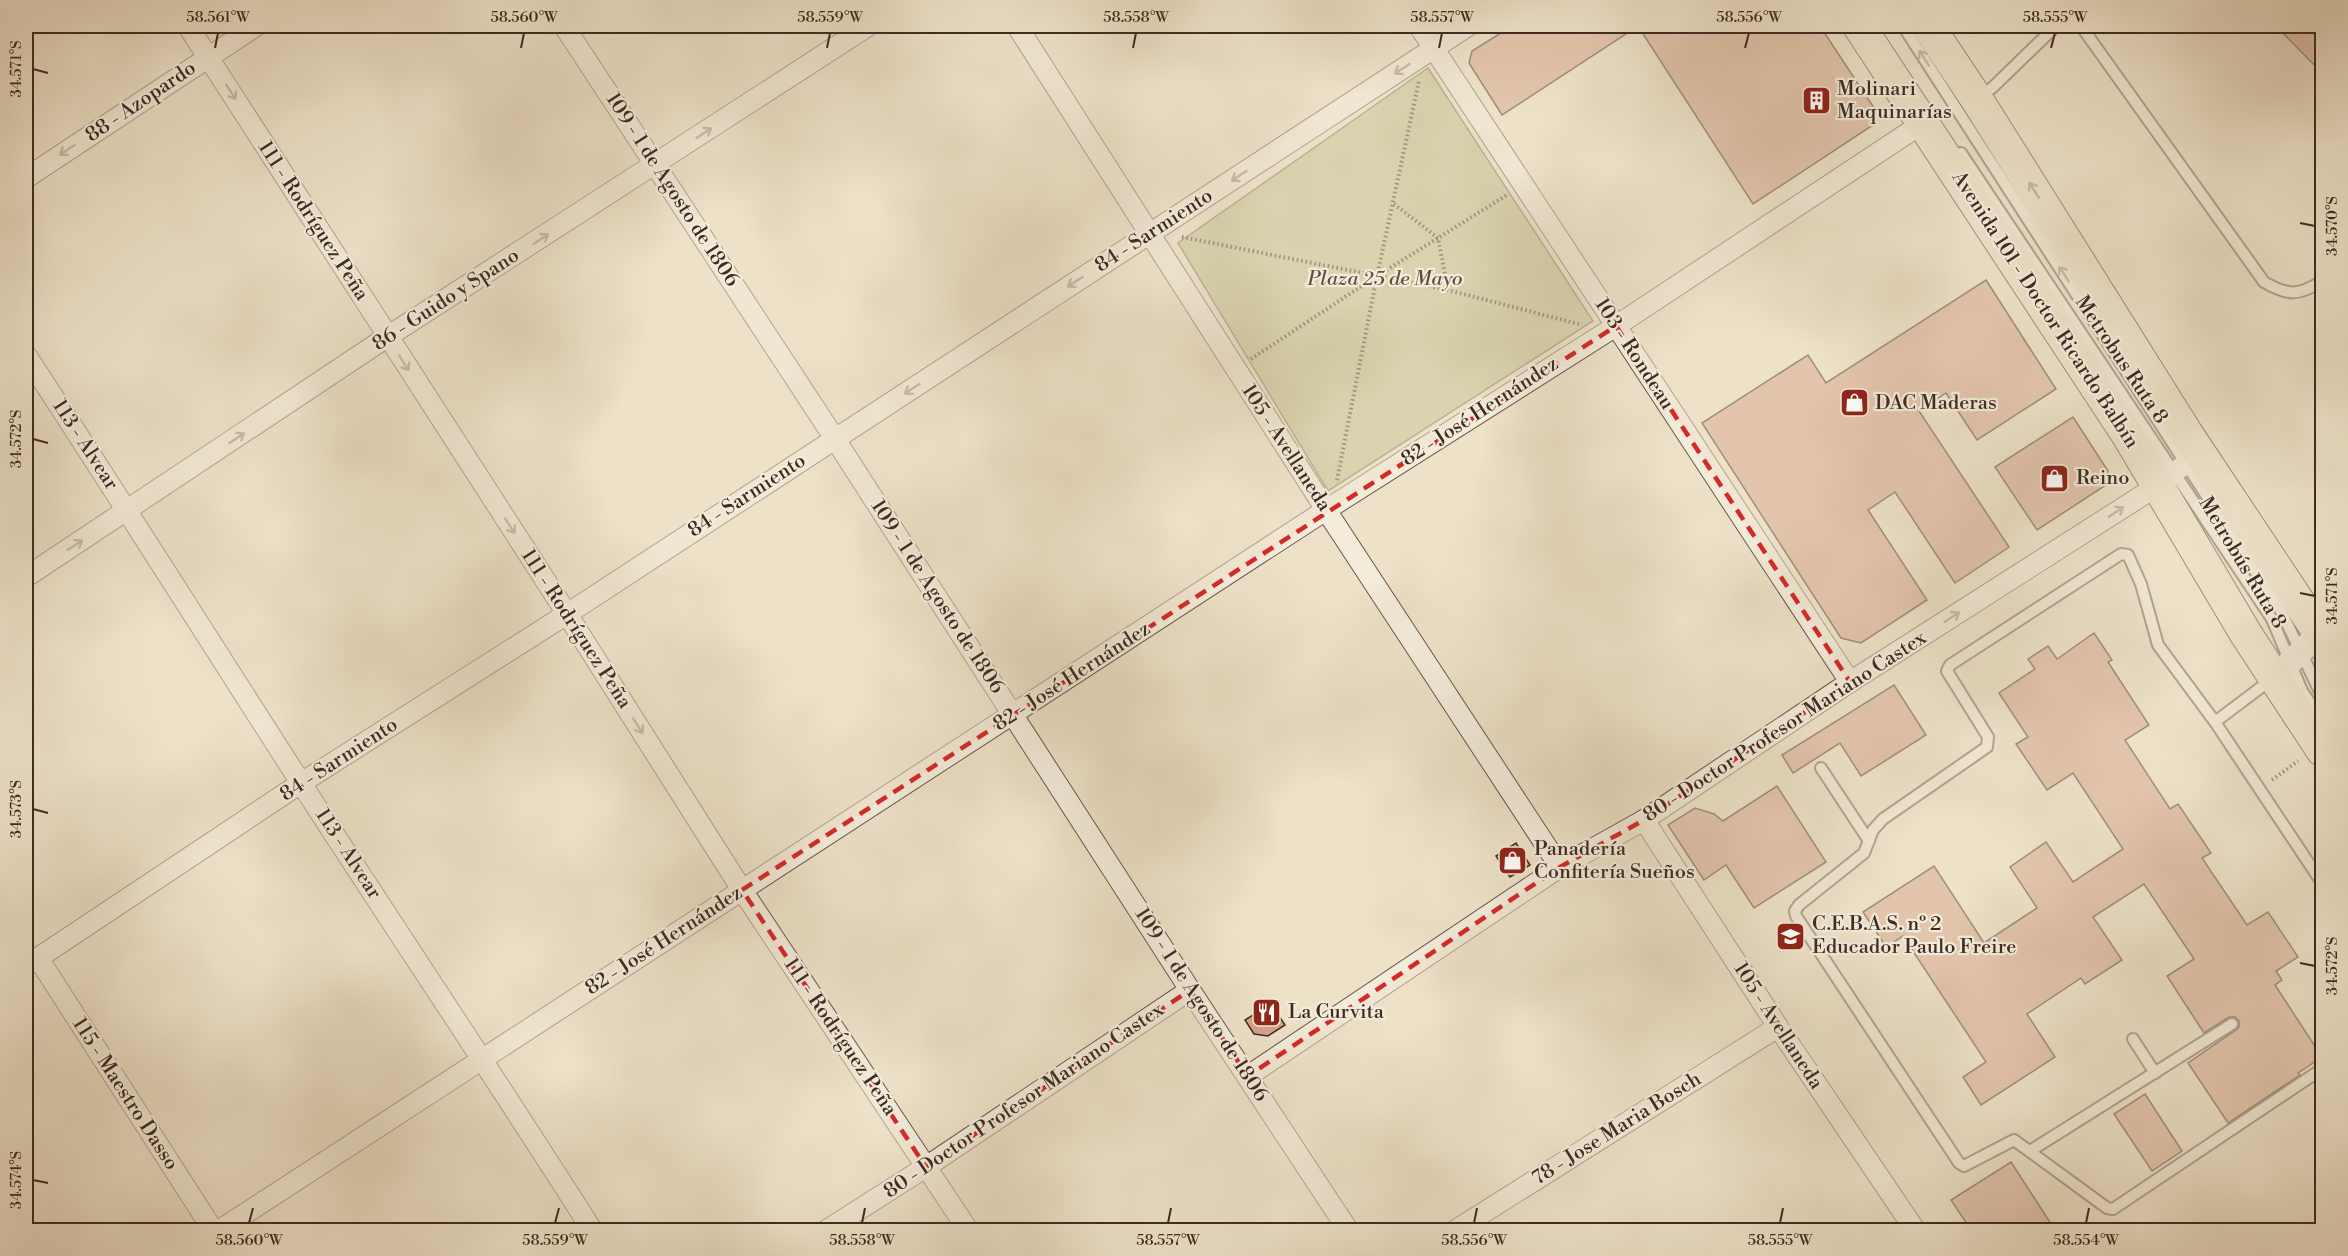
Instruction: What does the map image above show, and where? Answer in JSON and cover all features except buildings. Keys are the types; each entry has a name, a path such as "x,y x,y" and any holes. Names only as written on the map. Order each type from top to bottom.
{"main road":[{"name":"Avenida 101 - Doctor Ricardo Balbín","path":"1859,26 2129,437 2180,469 2302,652 2322,739"},
{"name":"Avenida 101 - Doctor Ricardo Balbín","path":"1928,26 1976,98 2180,469 2302,652"}],"street":[{"name":"111 - Rodríguez Peña","path":"188,26 742,890 968,1230"},
{"name":"88 - Azopardo","path":"26,178 256,26"},
{"name":"109 - 1 de Agosto de 1806","path":"564,26 835,439 1347,1230"},
{"name":"86 - Guido y Spano","path":"26,577 387,337 868,26"},
{"name":"105 - Avellaneda","path":"1017,26 1152,233 1235,369 1329,509 1560,867"},
{"name":"103 - Rondeau","path":"1419,26 1429,51 1522,185 1610,329 1850,682"},
{"name":"84 - Sarmiento","path":"32,962 301,783 567,614 1468,26"},
{"name":"82 - José Hernández","path":"220,1230 1610,329 1923,123"},
{"name":"113 - Alvear","path":"26,355 301,783 483,1058 592,1230"},
{"name":"80 - Doctor Profesor Mariano Castex","path":"1248,1076 1560,867 1644,820 1850,682 2180,469"},
{"name":"105 - Avellaneda","path":"1644,820 1778,1027 1914,1230"},
{"name":"115 - Maestro Dasso","path":"32,962 213,1230"},
{"name":"80 - Doctor Profesor Mariano Castex","path":"827,1230 926,1167 1190,990"},
{"name":"78 - Jose Maria Bosch","path":"1456,1230 1778,1027"}],"lane":[{"name":"Metrobus Ruta 8","path":"1903,26 2180,469"},
{"path":"1976,98 1992,88 2056,26"},
{"path":"2081,26 2264,282 2280,291 2295,293 2322,281"},
{"name":"Metrobus Ruta 8","path":"1956,145 2180,469"},
{"name":"Metrobús Ruta 8","path":"2180,469 2188,518 2214,558"},
{"path":"2322,883 2215,722 2158,645 2141,584 2128,555 2121,554 1950,665 1947,671 1988,737 1987,747 1883,819 1873,830 1864,853 1799,905 1795,911 1796,916 1959,1163 1964,1166 2009,1140 2018,1142 2107,1208 2113,1209 2322,1069"},
{"name":"Metrobús Ruta 8","path":"2266,638 2302,652"},
{"path":"2215,722 2302,652 2322,696"},
{"path":"1821,768 1869,841"},
{"path":"2030,1151 2232,1024"},
{"path":"2133,1039 2155,1073"}],"path":[{"path":"1329,509 1377,276 1429,51"},
{"path":"1235,369 1522,185"},
{"path":"1394,204 1438,238 1448,290"},
{"path":"1152,233 1448,290 1610,329"},
{"path":"2260,789 2322,739"}],"highlighted area":[{"path":"1616,326 1850,682 1644,820 1560,867 1248,1076 1190,990 926,1167 742,890"}],"green space":[{"name":"Plaza 25 de Mayo","path":"1428,68 1593,321 1328,491 1178,243"}],"place":[{"name":"Molinari Maquinarías","path":"1816,100"},
{"name":"DAC Maderas","path":"1854,403"},
{"name":"Reino","path":"2055,478"},
{"name":"Panadería Confitería Sueños","path":"1513,860"},
{"name":"C.E.B.A.S. nº 2 Educador Paulo Freire","path":"1791,936"},
{"name":"La Curvita","path":"1267,1012"}]}
